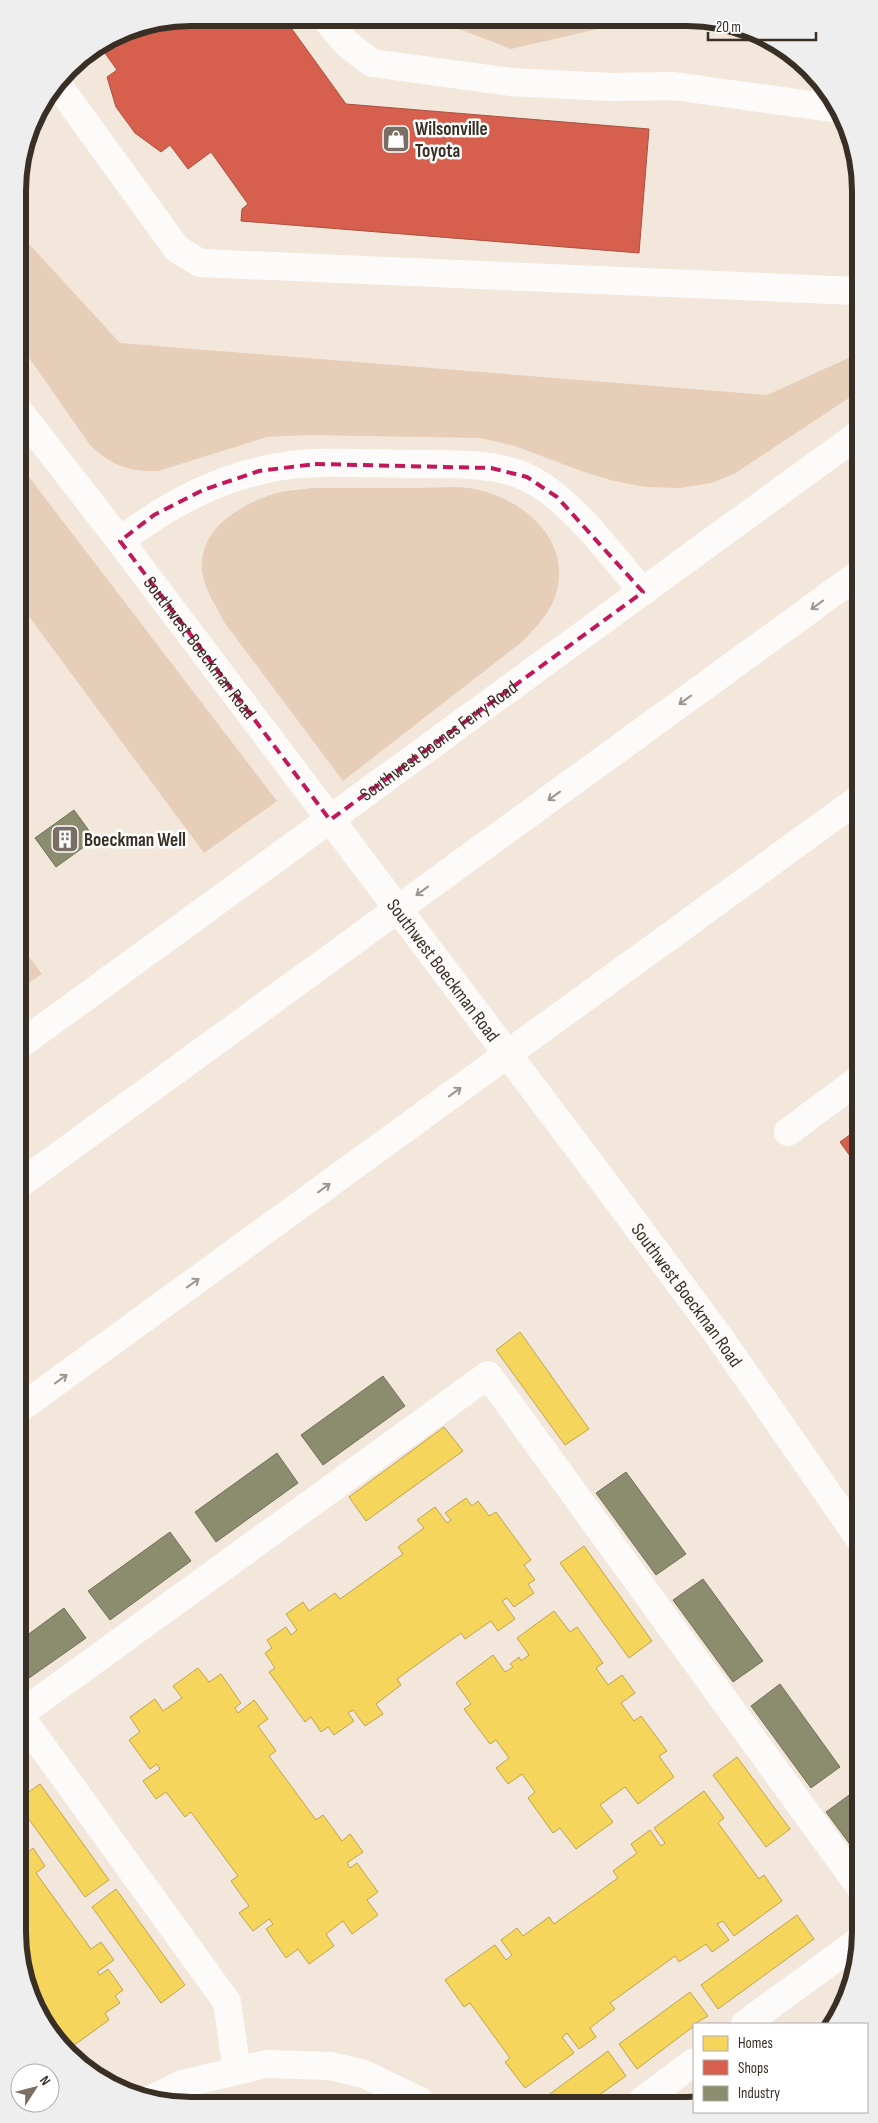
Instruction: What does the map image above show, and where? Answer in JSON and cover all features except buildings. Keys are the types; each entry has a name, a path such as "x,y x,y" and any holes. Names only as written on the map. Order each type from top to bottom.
{"main road":[{"path":"332,27 347,44 372,63 510,82 611,87 674,86 829,108"},
{"path":"61,90 178,249 200,263 852,291"},
{"name":"Southwest Boeckman Road","path":"27,421 120,541 598,1174 718,1335 851,1527"},
{"name":"Southwest Boones Ferry Road","path":"27,1039 852,439"},
{"path":"120,541 154,515 176,502 221,483 259,471 315,464 454,464 491,468 527,477 557,497 643,592"},
{"path":"26,1179 852,579"},
{"path":"26,1405 852,804"},
{"path":"788,1132 851,1085"},
{"path":"26,1709 488,1375 851,1875"},
{"path":"26,1724 227,2002 237,2071"},
{"path":"746,2023 851,1947"},
{"path":"647,2097 693,2063"},
{"path":"162,2094 182,2084 266,2064 330,2066 364,2074 412,2097"}],"highlighted area":[{"path":"315,464 491,468 527,477 557,497 643,592 330,820 120,541 154,515 203,490 259,471"}],"shaded area":[{"path":"452,26 610,26 511,49"},
{"path":"27,242 120,343 767,395 852,356 852,396 734,474 711,483 680,488 646,487 614,481 584,472 515,446 480,438 307,435 267,437 158,471 138,470 121,466 105,458 90,445 27,355"},
{"path":"27,474 277,801 204,853 27,613"},
{"path":"456,487 487,492 506,500 524,511 538,524 550,539 557,557 559,576 555,597 541,621 522,642 343,781 224,622 209,594 203,576 202,560 205,546 212,534 233,513 246,505 274,494 312,488"},
{"path":"27,954 42,974 27,985"}],"place":[{"name":"Wilsonville Toyota","path":"396,139"},
{"name":"Boeckman Well","path":"65,839"}]}
